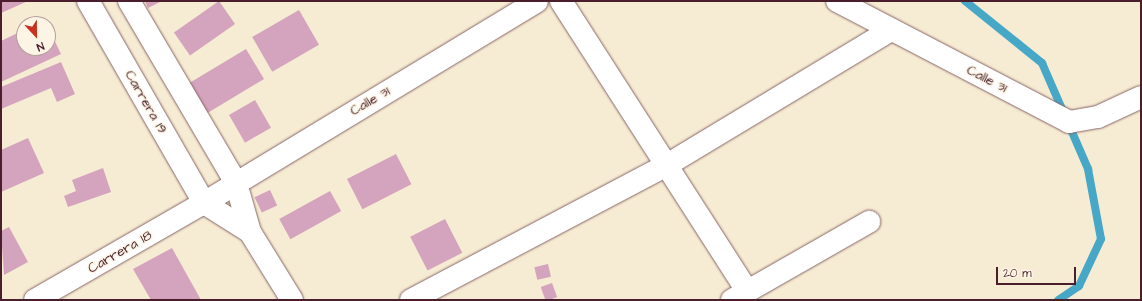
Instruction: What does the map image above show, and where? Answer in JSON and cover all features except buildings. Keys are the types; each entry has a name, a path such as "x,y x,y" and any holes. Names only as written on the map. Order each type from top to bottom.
{"street":[{"name":"Carrera 19","path":"88,1 204,203"},
{"path":"129,1 236,183 250,232 292,300"},
{"name":"Calle 31","path":"204,203 537,1"},
{"path":"560,1 667,166 739,294 869,222"},
{"name":"Calle 31","path":"837,1 1070,122 1098,117 1141,97"},
{"path":"411,300 667,166 891,30"},
{"path":"204,203 250,232"},
{"name":"Carrera 18","path":"35,300 204,203"}],"waterway":[{"path":"965,1 1042,63 1088,169 1101,239 1079,286 1058,300"}]}
